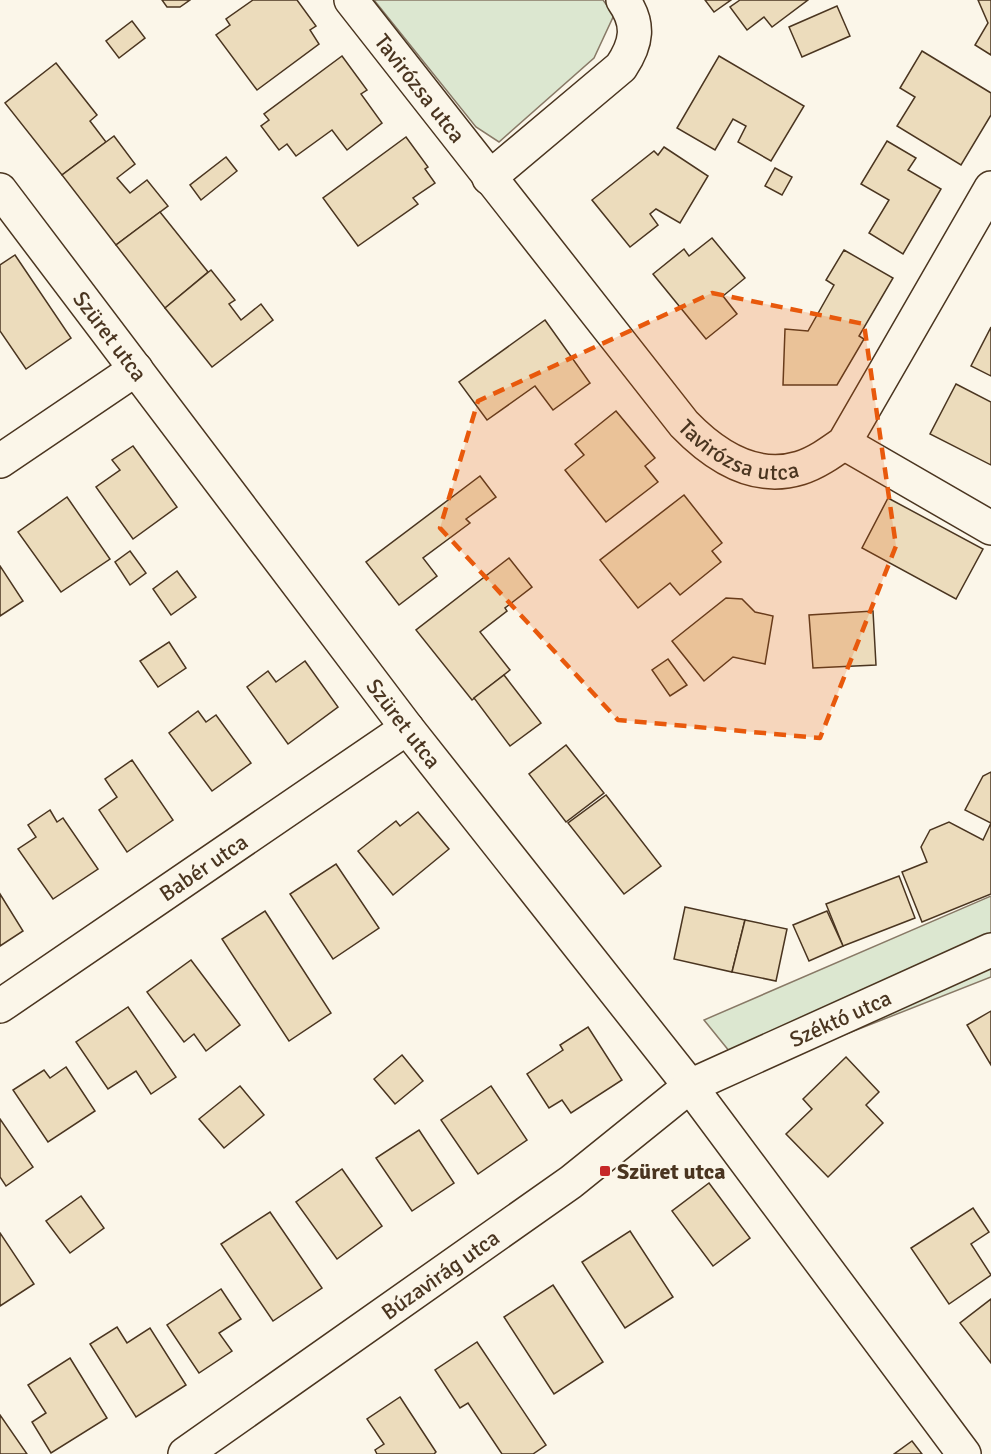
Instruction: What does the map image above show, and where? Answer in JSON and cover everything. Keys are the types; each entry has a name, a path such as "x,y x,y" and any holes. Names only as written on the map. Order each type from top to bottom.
{"street":[{"name":"Tavirózsa utca","path":"351,0 684,424 700,441 720,456 752,469 762,471 799,469 821,459 844,443 991,188"},
{"path":"489,178 621,67 633,45 634,34 634,21 622,0"},
{"name":"Szüret utca","path":"0,190 407,728 690,1086 964,1454"},
{"path":"0,461 136,369"},
{"path":"844,443 991,528"},
{"name":"Babér utca","path":"0,1006 407,728"},
{"name":"Széktó utca","path":"690,1086 991,950"},
{"name":"Búzavirág utca","path":"185,1454 572,1182 690,1086"}],"highlighted area":[{"path":"712,293 864,324 896,546 820,738 618,720 440,528 478,401"}],"green space":[{"path":"374,0 603,0 614,15 594,58 499,142 476,127"},
{"path":"991,896 991,977 747,1073 704,1020"}],"building":[{"path":"162,0 190,0 180,7 167,7"},
{"path":"253,0 297,0 316,26 310,30 319,44 257,90 216,35 230,25 226,19"},
{"path":"705,0 731,0 714,12"},
{"path":"740,0 808,0 772,27 764,17 747,30 730,7"},
{"path":"978,0 991,0 991,55 975,45 988,23"},
{"path":"837,6 850,36 802,57 789,27"},
{"path":"132,21 145,38 119,58 106,41"},
{"path":"922,51 991,93 991,115 961,165 897,126 915,97 900,88"},
{"path":"342,56 367,90 361,94 382,123 347,150 332,130 296,156 287,144 279,150 261,126 269,120 264,114"},
{"path":"719,56 804,106 771,161 738,142 746,126 733,119 715,150 677,128"},
{"path":"56,63 97,115 90,121 106,142 62,175 5,103"},
{"path":"114,136 135,164 117,178 130,193 147,180 168,206 116,245 62,175"},
{"path":"406,137 428,167 425,169 435,183 413,198 418,204 358,246 323,198"},
{"path":"887,141 916,158 908,170 941,189 903,254 869,233 889,200 861,184"},
{"path":"664,147 708,176 680,223 656,209 650,214 658,225 630,247 592,200 654,151 658,155"},
{"path":"226,157 237,171 201,200 190,185"},
{"path":"775,168 792,177 782,195 765,186"},
{"path":"160,212 208,272 165,308 116,245"},
{"path":"712,238 745,278 723,296 737,314 706,339 653,274 684,249 689,256"},
{"path":"844,250 893,278 859,336 864,339 837,385 783,385 785,329 808,331 834,285 826,280"},
{"path":"15,255 71,338 26,369 0,331 0,265"},
{"path":"211,270 235,300 229,304 241,320 261,304 273,320 212,367 165,308"},
{"path":"545,320 590,383 553,410 535,386 487,420 459,382"},
{"path":"991,327 991,376 971,366"},
{"path":"956,384 991,402 991,465 930,434"},
{"path":"616,411 655,458 645,466 658,482 606,522 565,470 584,455 575,444"},
{"path":"133,446 177,507 133,539 96,487 120,470 112,460"},
{"path":"480,476 496,497 466,519 470,523 423,558 437,576 399,605 366,562"},
{"path":"684,495 722,543 712,551 721,562 680,595 670,583 638,608 600,560"},
{"path":"67,497 110,559 61,592 18,532"},
{"path":"888,498 983,549 956,599 862,548"},
{"path":"130,551 146,573 130,585 115,562"},
{"path":"509,558 532,587 480,632 510,670 472,700 416,630"},
{"path":"0,566 23,601 0,616"},
{"path":"177,571 196,597 171,615 153,589"},
{"path":"726,598 742,599 755,612 773,616 765,664 733,657 704,681 672,641"},
{"path":"873,611 876,665 813,668 809,615"},
{"path":"169,642 186,668 158,687 140,661"},
{"path":"668,659 687,685 670,696 652,670"},
{"path":"305,661 338,707 288,744 247,687 268,671 276,682"},
{"path":"504,675 541,723 510,746 474,698"},
{"path":"198,711 206,722 216,715 251,763 212,791 169,733"},
{"path":"566,745 604,793 566,822 529,774"},
{"path":"132,760 173,820 127,852 99,810 117,797 105,779"},
{"path":"991,772 991,823 965,810 983,776"},
{"path":"606,795 661,866 624,894 568,823"},
{"path":"50,810 57,822 63,818 98,869 53,899 18,849 36,837 28,825"},
{"path":"418,812 449,849 393,895 358,851 396,821 400,826"},
{"path":"949,822 983,840 991,823 991,894 922,922 902,872 927,862 921,847 930,830"},
{"path":"336,864 379,928 333,959 290,894"},
{"path":"899,876 915,918 843,946 826,904"},
{"path":"0,894 23,931 0,946"},
{"path":"685,907 745,920 732,972 674,959"},
{"path":"265,911 331,1013 289,1041 222,939"},
{"path":"827,911 843,946 809,961 793,925"},
{"path":"745,920 787,929 776,981 732,972"},
{"path":"191,960 240,1025 206,1051 194,1034 184,1042 147,992"},
{"path":"128,1007 176,1077 151,1094 136,1071 108,1089 76,1042"},
{"path":"991,1011 991,1065 967,1025"},
{"path":"588,1027 622,1080 571,1113 562,1100 549,1108 527,1074 563,1050 560,1045"},
{"path":"402,1055 423,1081 395,1104 374,1079"},
{"path":"846,1057 879,1092 866,1105 883,1123 828,1177 786,1134 812,1109 803,1099"},
{"path":"66,1067 95,1111 48,1142 13,1090 44,1070 50,1078"},
{"path":"240,1086 264,1115 224,1148 199,1119"},
{"path":"491,1086 527,1140 478,1174 441,1120"},
{"path":"0,1119 33,1167 6,1186 0,1177"},
{"path":"419,1130 454,1183 412,1211 376,1158"},
{"path":"342,1169 382,1226 337,1259 296,1202"},
{"path":"709,1183 750,1238 713,1266 672,1211"},
{"path":"81,1196 104,1228 70,1253 46,1221"},
{"path":"973,1208 989,1232 971,1244 991,1275 949,1304 911,1248"},
{"path":"270,1212 322,1288 273,1321 221,1244"},
{"path":"630,1231 673,1297 625,1328 582,1262"},
{"path":"0,1233 34,1284 0,1306"},
{"path":"553,1285 603,1362 554,1394 504,1317"},
{"path":"221,1289 241,1319 219,1333 232,1351 199,1373 167,1325"},
{"path":"991,1299 991,1363 960,1323"},
{"path":"117,1327 127,1343 150,1328 186,1385 136,1417 90,1344"},
{"path":"477,1342 546,1445 533,1454 502,1454 468,1403 460,1408 435,1370"},
{"path":"70,1358 107,1418 51,1453 32,1422 46,1413 28,1385"},
{"path":"400,1397 436,1452 434,1454 377,1454 375,1450 384,1444 367,1419"},
{"path":"0,1415 27,1454 0,1454"},
{"path":"912,1441 922,1454 894,1454"}],"place":[{"name":"Szüret utca","path":"605,1171"}]}
